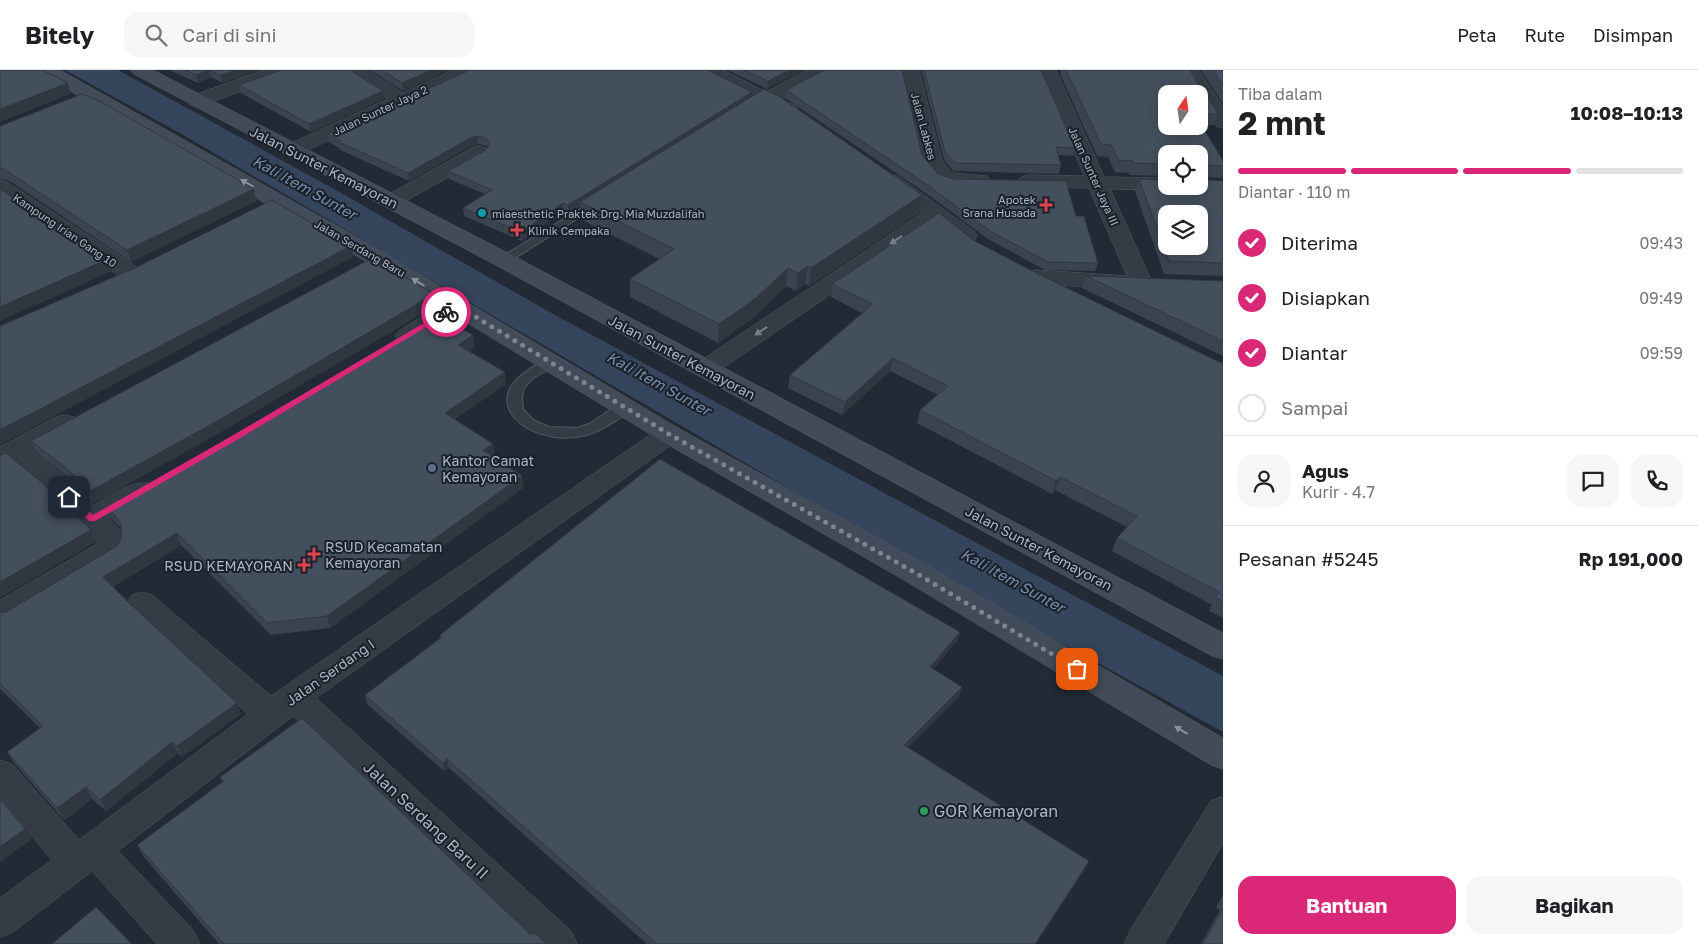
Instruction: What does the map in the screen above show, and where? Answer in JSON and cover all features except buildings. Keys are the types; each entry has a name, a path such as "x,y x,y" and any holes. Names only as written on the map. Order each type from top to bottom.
{"main road":[{"name":"Jalan Serdang Baru","path":"47,70 82,98 267,205 375,257 669,434 914,572 1223,755"},
{"name":"Jalan Sunter Kemayoran","path":"140,70 503,260 1223,646"}],"street":[{"path":"197,101 281,70"},
{"path":"355,70 402,100"},
{"name":"Jalan Sunter Jaya 2","path":"292,150 468,70"},
{"path":"709,70 801,119"},
{"path":"763,99 820,70"},
{"name":"Jalan Labkes","path":"910,70 932,163 945,177 953,179 1158,184"},
{"name":"Jalan Sunter Jaya III","path":"1047,70 1097,182 1150,283 1029,273 1090,303"},
{"path":"1190,70 1223,122"},
{"path":"390,201 479,152"},
{"path":"872,167 979,246"},
{"name":"Kampung Irian Gang 10","path":"0,186 139,269 104,285"},
{"path":"705,369 936,213"},
{"path":"349,271 375,257"},
{"path":"384,348 456,305"},
{"path":"7,454 85,413"},
{"name":"Jalan Serdang I","path":"0,920 282,705 669,434"},
{"path":"0,614 111,549 112,539 58,486 7,454"},
{"path":"92,519 158,482"},
{"name":"Jalan Serdang Baru II","path":"142,602 282,705 558,944"},
{"path":"0,774 181,944"},
{"path":"1143,944 1223,812"}],"lane":[{"path":"503,260 604,197"},
{"path":"550,362 521,382 515,393 514,407 530,425 552,433 577,433 591,429 624,407"}],"water":[{"name":"Kali Item Sunter","path":"65,70 118,70 341,193 555,315 1223,676 1223,732 915,562 185,136"}],"way so far":[{"path":"446,312 456,305 669,434 914,572 1077,669"}],"place":[{"name":"Apotek Srana Husada","path":"1046,205"},
{"name":"miaesthetic Praktek Drg. Mia Muzdalifah","path":"482,213"},
{"name":"Klinik Cempaka","path":"517,230"},
{"name":"Kantor Camat Kemayoran","path":"432,468"},
{"name":"RSUD Kecamatan Kemayoran","path":"314,554"},
{"name":"RSUD KEMAYORAN","path":"304,565"},
{"name":"GOR Kemayoran","path":"924,811"}],"route":[{"path":"69,497 92,519 232,439 345,370 408,336 446,312"}]}
